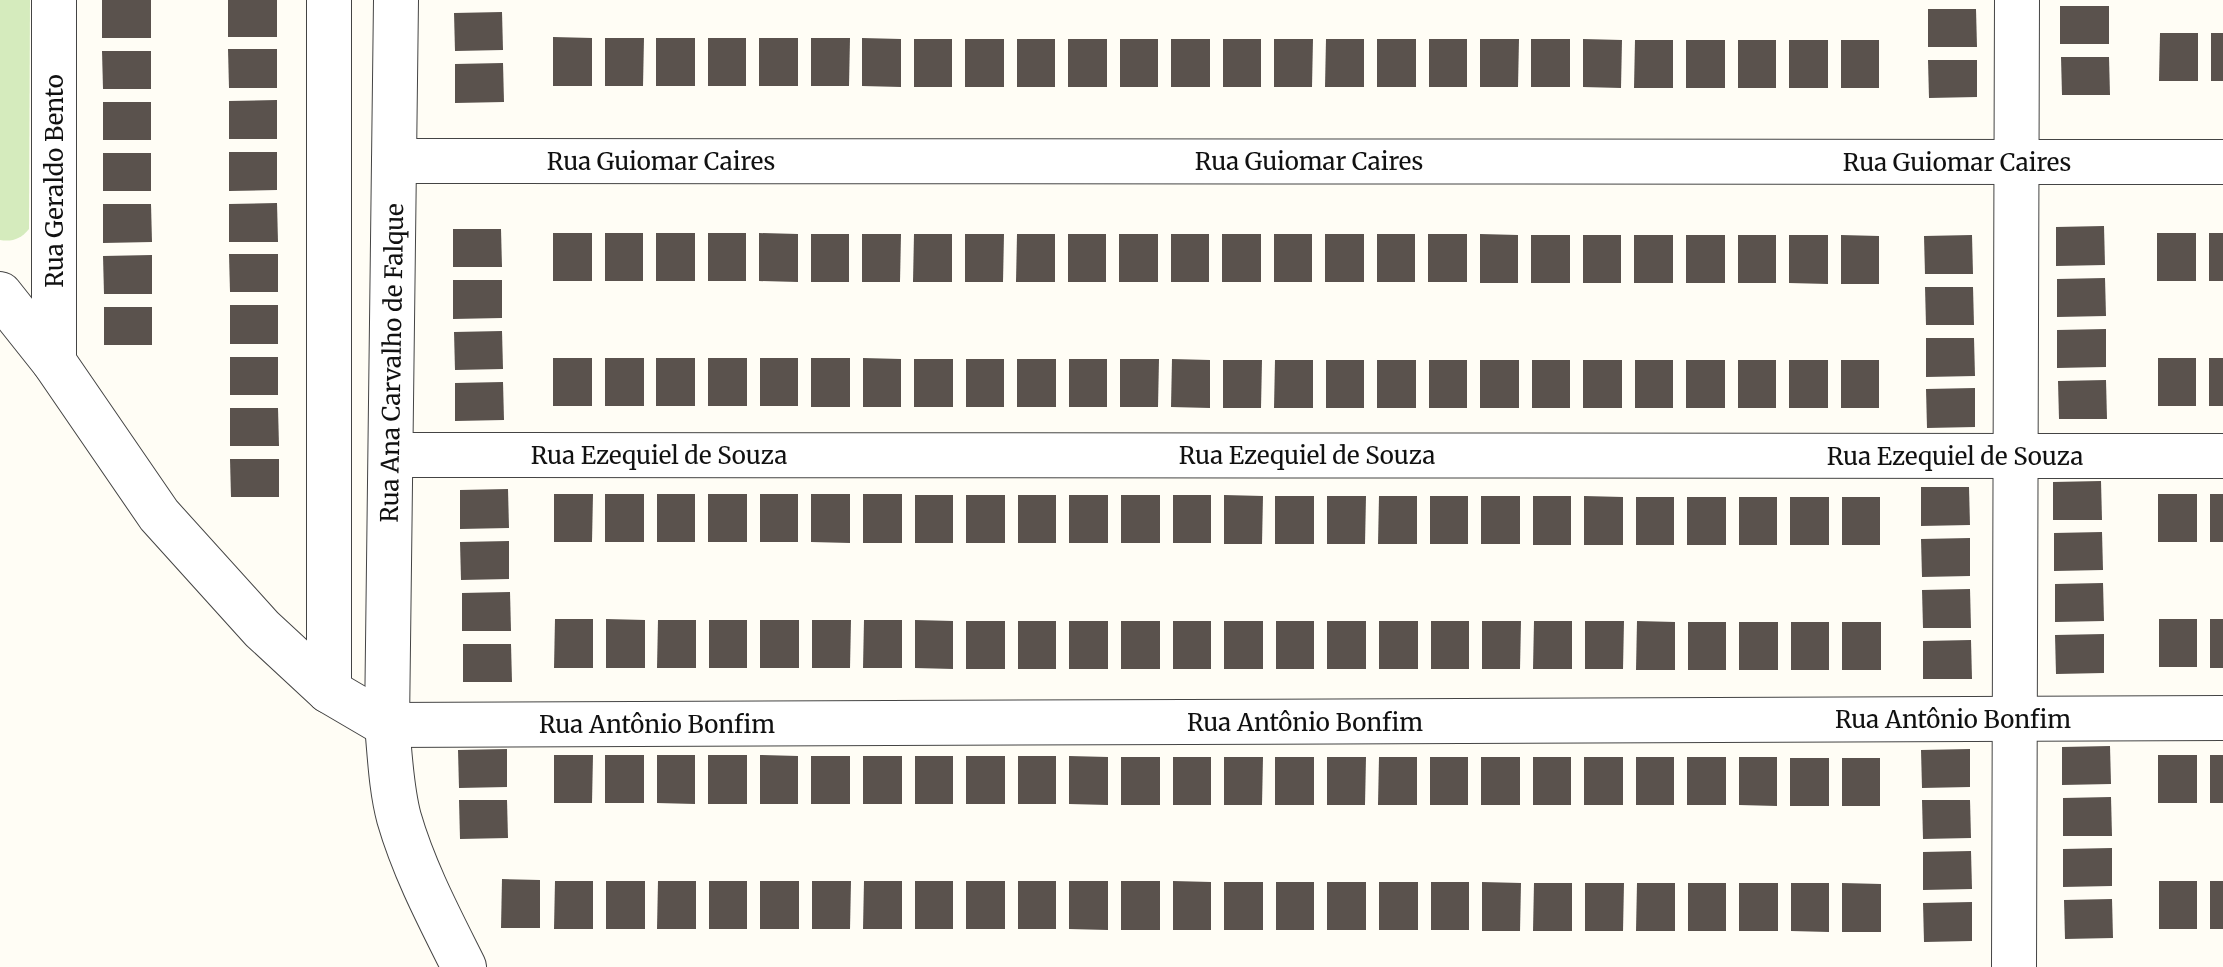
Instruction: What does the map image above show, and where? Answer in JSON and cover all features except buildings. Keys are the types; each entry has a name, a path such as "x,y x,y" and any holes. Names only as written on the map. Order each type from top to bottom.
{"street":[{"name":"Rua Geraldo Bento","path":"54,0 54,362"},
{"path":"329,0 329,691"},
{"name":"Rua Ana Carvalho de Falque","path":"396,0 387,725 399,818 424,884 464,967"},
{"path":"2014,967 2017,0"},
{"name":"Rua Guiomar Caires","path":"394,161 2223,162"},
{"path":"0,294 54,362 159,515 262,629 329,691 387,725"},
{"name":"Rua Ezequiel de Souza","path":"391,455 2223,456"},
{"name":"Rua Antônio Bonfim","path":"387,725 2223,718"}],"green space":[{"path":"0,0 30,0 29,229 8,241 0,240"}]}
